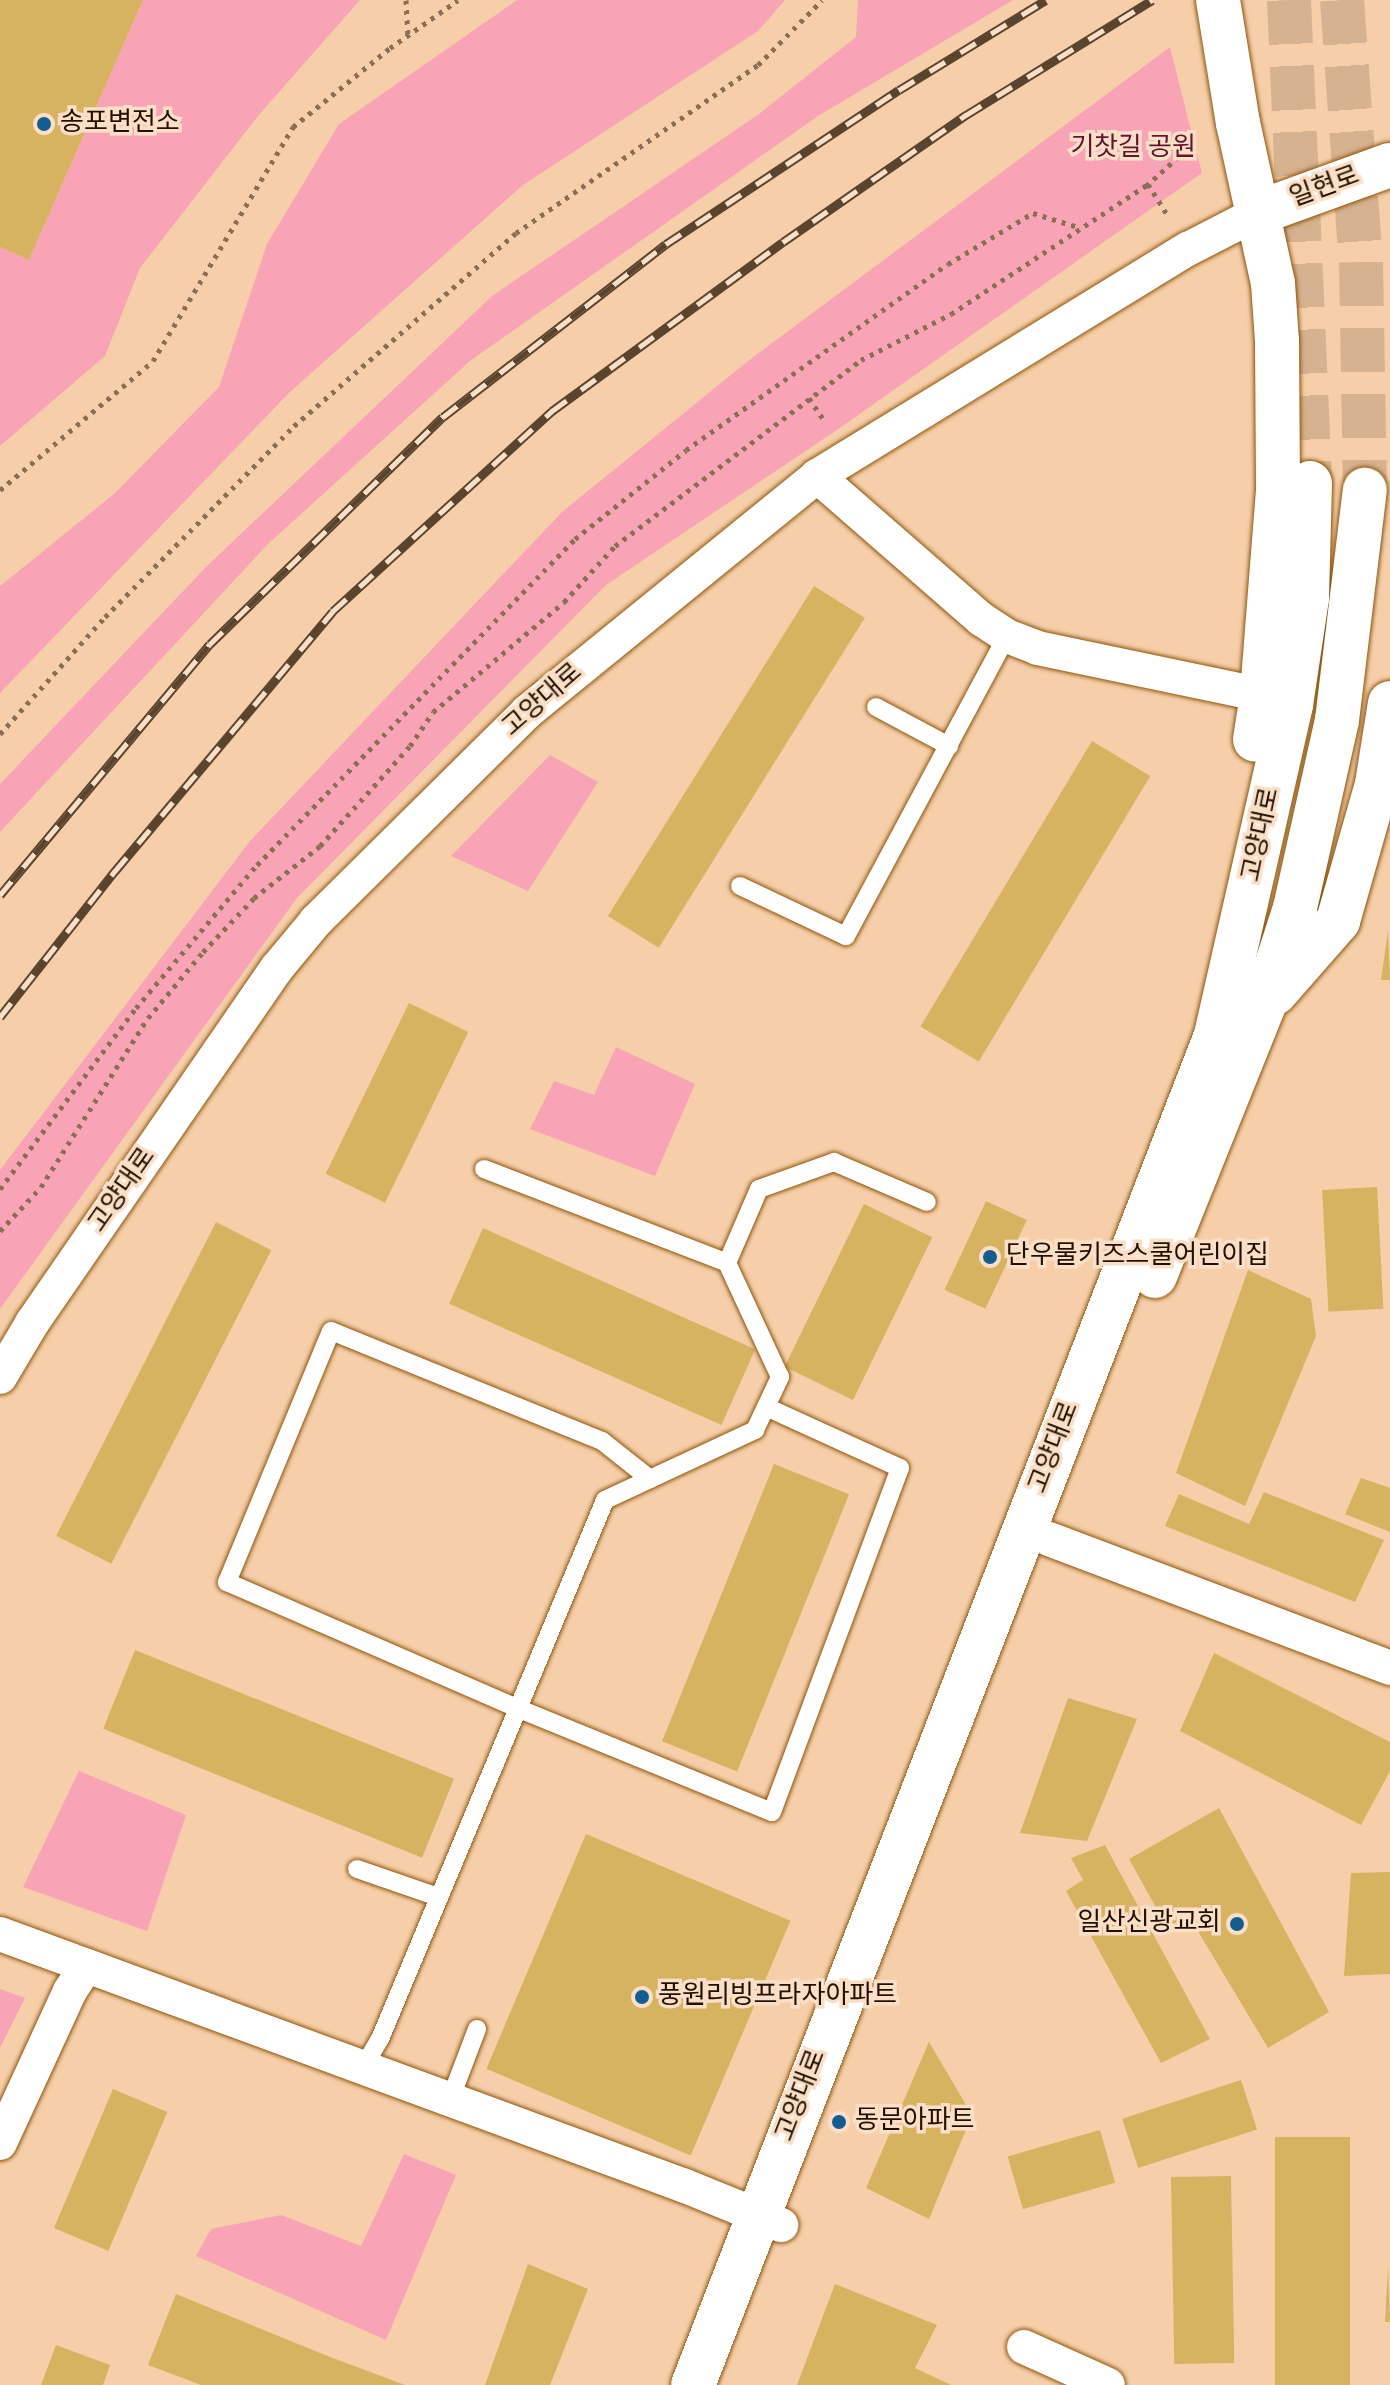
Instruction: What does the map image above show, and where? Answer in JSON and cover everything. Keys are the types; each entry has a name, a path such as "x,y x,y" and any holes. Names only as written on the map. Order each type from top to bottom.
{"main road":[{"path":"1218,0 1238,123 1260,212 1275,312 1278,476 1262,695 1221,926 1246,1000 1338,921 1377,784 1390,703"},
{"name":"일현로","path":"1260,212 1390,165"},
{"name":"고양대로","path":"693,2385 769,2220 1049,1539 1246,1000 1307,598 1310,483"},
{"name":"고양대로","path":"720,2385 769,2220 1211,1049 1246,1000 1295,908 1337,720 1365,490"}],"street":[{"name":"고양대로","path":"0,1377 32,1323 258,994 316,921 527,712 817,476 1188,249 1260,212"},
{"path":"817,476 981,619 1007,636 1038,648 1262,695"},
{"path":"1049,1539 1390,1668"},
{"path":"0,1934 769,2220"},
{"path":"0,2143 70,1991 86,1966"},
{"path":"1024,2347 1108,2385"}],"lane":[{"path":"740,886 846,936 1007,636"},
{"path":"876,707 949,746"},
{"path":"727,1263 759,1189 834,1162 927,1202"},
{"path":"363,2068 380,2039 605,1500 755,1430 780,1377 727,1263 484,1169"},
{"path":"650,1479 602,1441 331,1331 227,1582 517,1708 772,1812 900,1468 766,1407"},
{"path":"357,1869 438,1897"},
{"path":"450,2100 477,2029"}],"path":[{"path":"406,0 408,36"},
{"path":"0,490 153,361 293,127 458,0"},
{"path":"0,734 105,617 305,416 516,233 758,65 822,0"},
{"path":"1145,186 1170,161 1205,135"},
{"path":"0,1189 136,1008 257,865 575,539 686,450 948,264 1033,213 1081,228"},
{"path":"809,398 824,420"}],"green space":[{"path":"143,0 360,0 258,116 140,268 105,356 0,446 0,247 29,260"},
{"path":"517,0 785,0 758,31 523,185 290,392 0,693 0,586 114,494 219,387 267,244 339,124"},
{"path":"858,0 1013,0 818,116 470,361 268,544 0,832 0,784 206,567 492,296 759,114 856,37"},
{"name":"기찻길 공원","path":"1170,47 1202,173 834,432 606,585 297,898 0,1309 0,1170 250,841 562,512 748,361"},
{"path":"550,755 598,782 528,891 451,856"},
{"path":"616,1047 695,1084 655,1176 530,1129 554,1081 594,1095"},
{"path":"79,1771 186,1815 147,1931 23,1887"},
{"path":"0,1989 25,1998 0,2048"},
{"path":"404,2154 456,2175 386,2340 196,2256 211,2229 281,2215 361,2246"}],"building":[{"name":"송포변전소","path":"0,0 143,0 29,260 0,247"},
{"path":"814,586 865,618 659,948 608,916"},
{"path":"1092,741 1150,776 979,1061 920,1026"},
{"path":"1388,930 1390,980 1381,980"},
{"path":"409,1003 468,1032 385,1203 326,1174"},
{"path":"1377,1187 1383,1309 1328,1312 1322,1190"},
{"name":"단우물키즈스쿨어린이집","path":"986,1201 1027,1220 985,1309 945,1290"},
{"path":"864,1204 932,1237 853,1400 785,1367"},
{"path":"216,1222 271,1250 111,1564 56,1536"},
{"path":"483,1228 755,1349 721,1425 449,1304"},
{"path":"1248,1270 1311,1299 1316,1336 1245,1506 1176,1473"},
{"path":"774,1464 849,1494 737,1772 662,1741"},
{"path":"1361,1478 1390,1488 1390,1532 1345,1514"},
{"path":"1264,1492 1384,1540 1355,1602 1165,1526 1179,1494 1249,1524"},
{"path":"135,1650 454,1779 422,1858 103,1729"},
{"path":"1214,1653 1390,1742 1390,1771 1361,1825 1180,1731"},
{"path":"1068,1698 1137,1719 1087,1841 1020,1833"},
{"name":"일산신광교회","path":"1219,1808 1329,2012 1268,2048 1190,1918 1168,1929 1129,1859"},
{"name":"풍원리빙프라자아파트","path":"586,1834 790,1921 691,2155 486,2069"},
{"path":"1105,1845 1210,2039 1161,2063 1066,1891 1083,1880 1071,1858"},
{"path":"1390,1872 1390,1974 1344,1976 1351,1873"},
{"path":"929,2042 972,2115 929,2219 866,2188"},
{"path":"1241,2080 1257,2129 1138,2168 1122,2119"},
{"path":"113,2089 167,2112 108,2251 54,2228"},
{"path":"1100,2130 1115,2183 1023,2209 1008,2156"},
{"path":"1275,2137 1350,2137 1350,2385 1275,2385"},
{"path":"1231,2176 1234,2363 1174,2364 1171,2177"},
{"path":"528,2264 588,2289 550,2385 485,2385"},
{"path":"1388,2265 1390,2322 1385,2322"},
{"path":"835,2284 937,2325 915,2368 951,2385 797,2385"},
{"path":"176,2294 405,2385 201,2385 148,2365"},
{"path":"56,2345 110,2365 103,2385 41,2385"}],"tunnel":[{"path":"1289,0 1310,483"},
{"path":"1342,0 1361,262 1365,490"}],"railway":[{"path":"0,895 210,644 443,417 666,244 899,90 1046,0"},
{"path":"0,1017 115,871 333,611 552,411 783,242 966,115 1152,0"}],"place":[{"name":"송포변전소","path":"44,124"},
{"name":"단우물키즈스쿨어린이집","path":"990,1257"},
{"name":"일산신광교회","path":"1237,1924"},
{"name":"풍원리빙프라자아파트","path":"642,1997"},
{"name":"동문아파트","path":"839,2122"}]}
